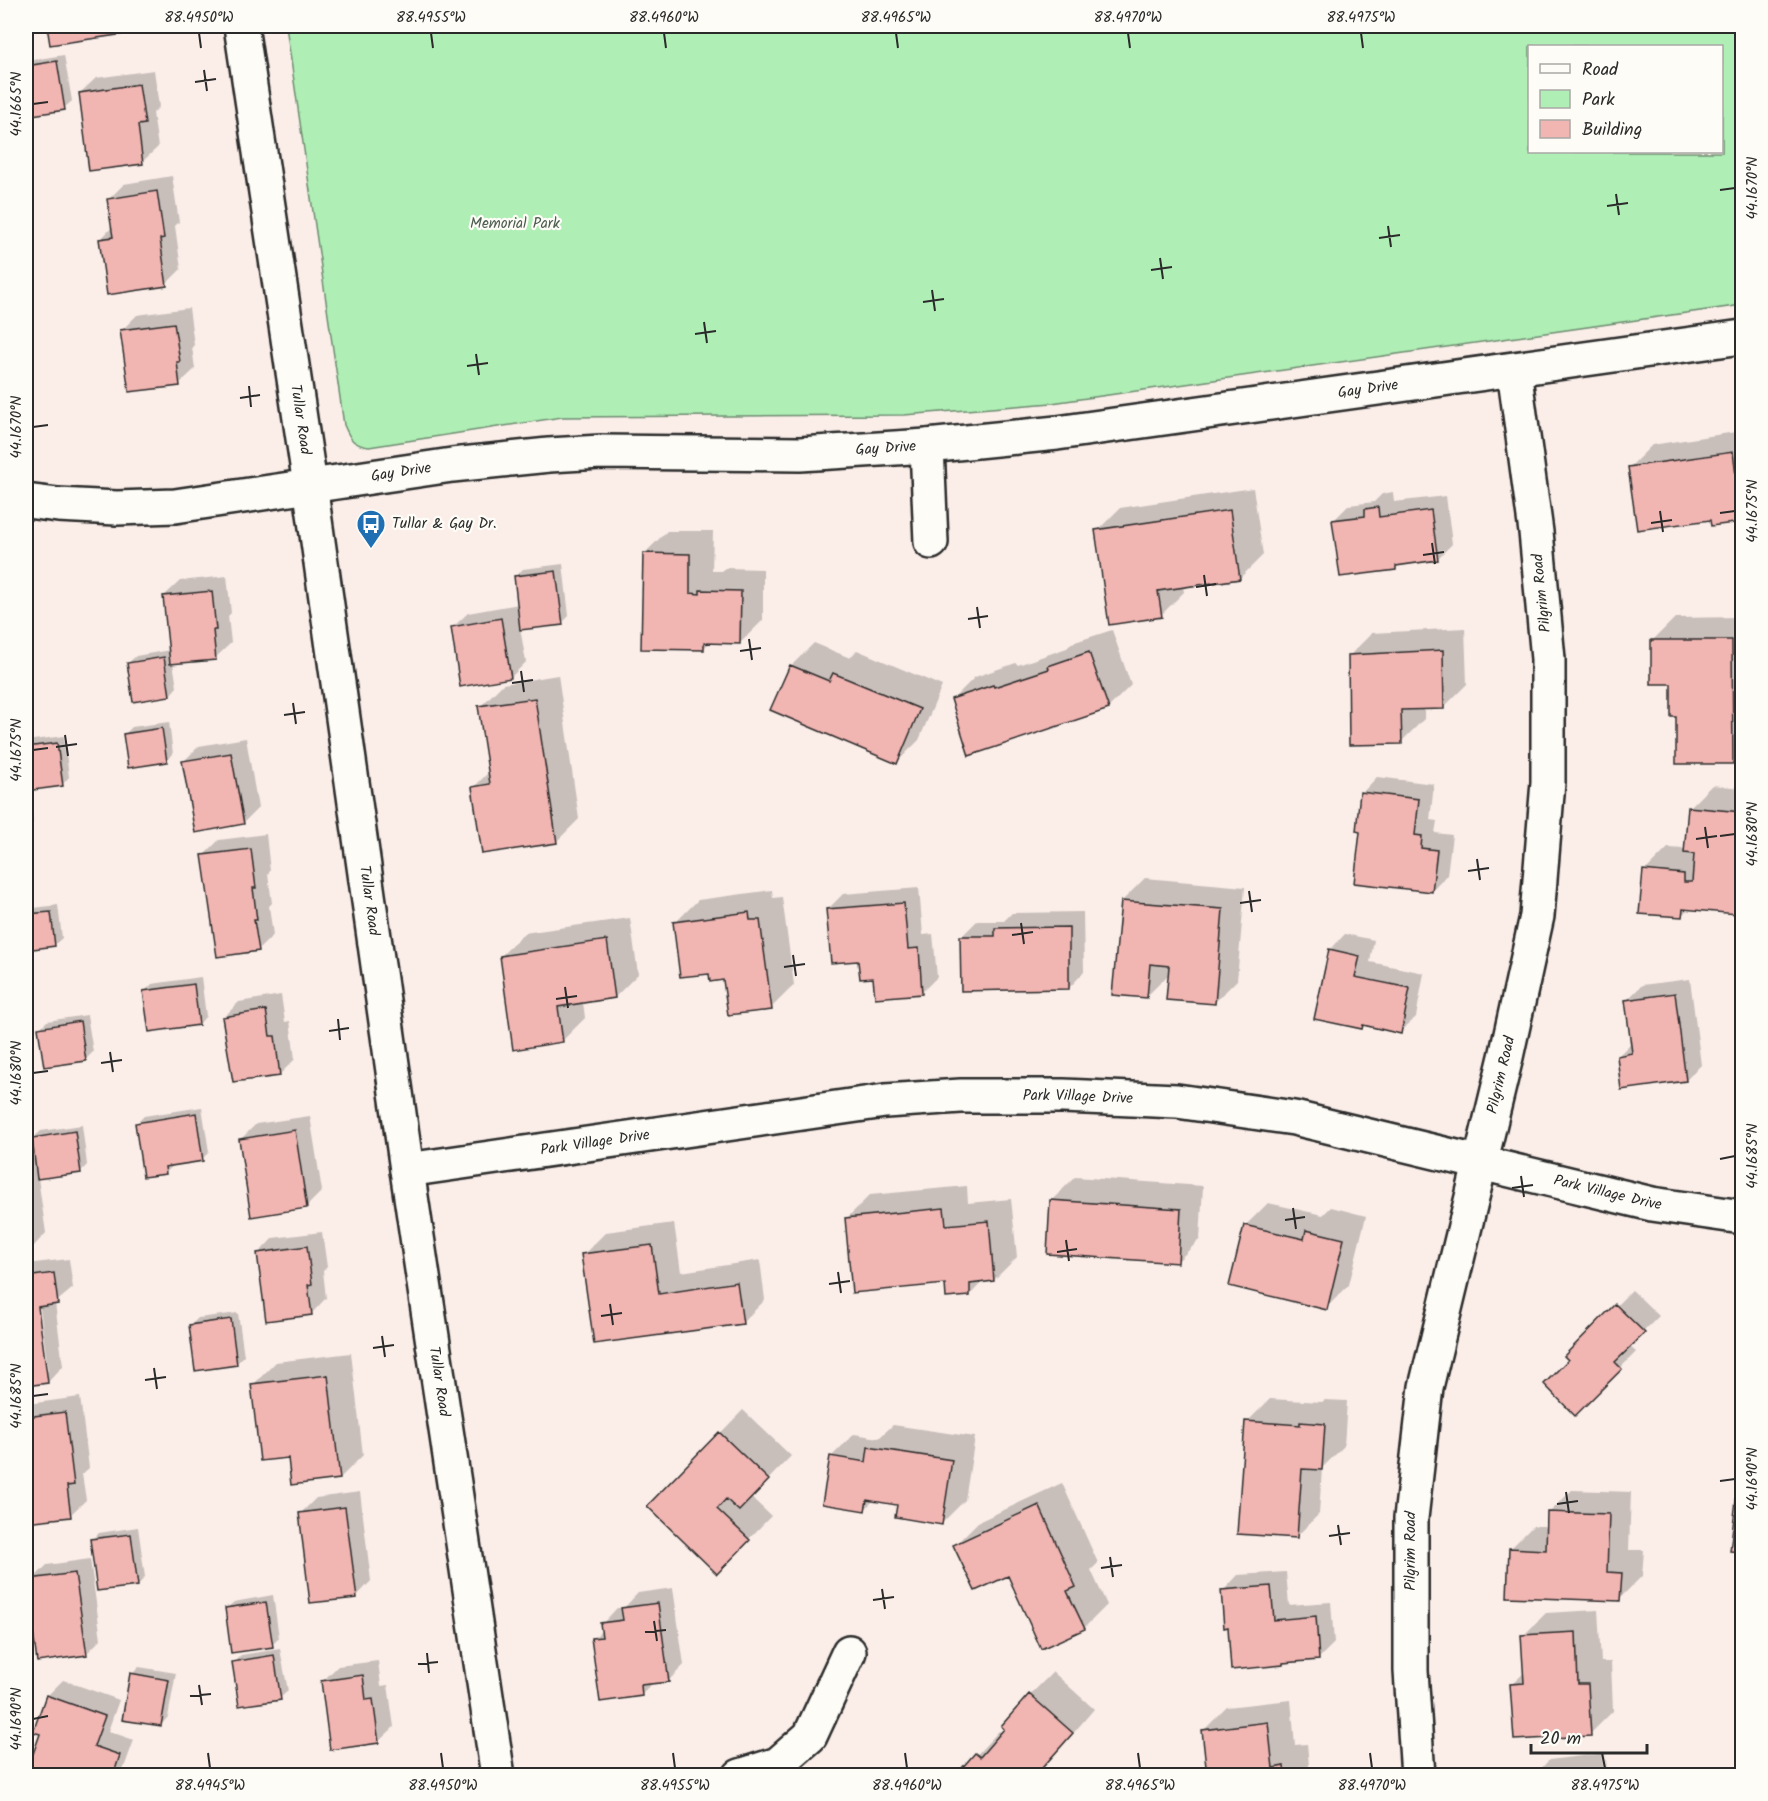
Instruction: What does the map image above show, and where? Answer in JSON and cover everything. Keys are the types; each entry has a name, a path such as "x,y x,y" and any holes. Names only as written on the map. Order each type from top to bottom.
{"street":[{"name":"Tullar Road","path":"242,26 407,1170 498,1776"},
{"name":"Gay Drive","path":"26,501 117,508 175,506 452,465 590,453 800,454 927,446 1057,433 1743,337"},
{"name":"Pilgrim Road","path":"1418,1776 1411,1671 1410,1518 1426,1386 1506,1057 1537,916 1548,782 1548,659 1536,532 1514,370"},
{"path":"927,446 931,542"},
{"name":"Park Village Drive","path":"407,1170 885,1101 961,1096 1064,1096 1177,1101 1294,1118 1652,1204 1743,1217"},
{"path":"740,1776 778,1764 810,1737 849,1652"}],"green space":[{"name":"Memorial Park","path":"286,26 1742,26 1742,305 1052,403 904,415 562,417 369,447 359,445 348,434 344,425"}],"building":[{"path":"47,26 123,26 124,34 50,45"},
{"path":"57,61 65,110 26,116 26,66"},
{"path":"139,84 145,124 138,125 143,164 89,171 79,93"},
{"path":"157,191 164,238 160,239 167,286 107,295 99,239 113,237 107,199"},
{"path":"174,323 180,362 177,362 180,386 129,392 120,330"},
{"path":"1733,452 1742,522 1711,526 1710,520 1637,530 1628,467"},
{"path":"1378,507 1379,517 1431,510 1438,560 1396,566 1396,570 1340,577 1332,520 1365,516 1365,509"},
{"path":"1230,510 1240,579 1158,591 1162,617 1109,625 1095,530"},
{"path":"643,553 690,554 690,593 700,594 700,590 741,591 740,644 704,643 704,650 641,649"},
{"path":"556,571 563,625 520,630 514,576"},
{"path":"212,591 216,660 170,664 163,596"},
{"path":"501,618 511,678 460,687 451,627"},
{"path":"1651,640 1732,640 1733,764 1676,764 1676,717 1671,717 1671,684 1651,684"},
{"path":"1443,650 1444,709 1401,710 1402,744 1349,745 1348,655"},
{"path":"1089,652 1109,709 969,756 951,699 1049,669 1048,666"},
{"path":"164,657 170,696 133,702 127,663"},
{"path":"790,665 829,681 833,673 920,709 897,764 770,710"},
{"path":"535,698 557,843 482,854 472,787 490,784 478,706"},
{"path":"162,728 167,762 128,768 123,734"},
{"path":"57,743 63,786 26,791 26,747"},
{"path":"231,753 244,824 195,833 182,761"},
{"path":"1360,792 1419,799 1415,835 1422,836 1421,848 1437,850 1432,892 1354,883 1360,832 1356,831"},
{"path":"1688,807 1742,812 1742,850 1737,914 1683,909 1682,917 1639,914 1643,870 1684,874 1684,882 1692,882 1694,854 1684,853"},
{"path":"251,849 256,888 253,888 257,920 254,920 259,951 217,957 202,855"},
{"path":"1121,901 1223,909 1215,1004 1166,1000 1169,966 1150,964 1147,998 1112,995"},
{"path":"904,903 908,949 919,948 922,994 875,998 873,978 860,979 858,961 831,963 826,909"},
{"path":"51,912 55,946 26,950 26,914"},
{"path":"749,912 750,920 760,920 772,1010 728,1015 723,980 710,982 709,974 680,977 673,922"},
{"path":"1069,927 1069,989 961,991 960,936 995,936 995,928"},
{"path":"607,940 615,998 558,1007 563,1042 513,1050 500,956"},
{"path":"1329,949 1360,956 1355,977 1410,988 1401,1034 1363,1025 1362,1029 1314,1019"},
{"path":"194,984 199,1025 149,1032 143,991"},
{"path":"1675,993 1686,1081 1621,1090 1617,1056 1632,1053 1625,1000"},
{"path":"266,1010 270,1036 275,1036 280,1076 233,1082 222,1017"},
{"path":"80,1021 86,1061 44,1067 38,1028"},
{"path":"196,1113 203,1161 165,1167 166,1174 143,1177 135,1123"},
{"path":"295,1130 307,1208 251,1217 239,1139"},
{"path":"75,1131 81,1173 37,1179 32,1138"},
{"path":"1050,1200 1181,1209 1178,1263 1047,1254"},
{"path":"26,1208 32,1250 26,1251"},
{"path":"944,1208 946,1225 989,1221 994,1281 970,1284 970,1296 946,1298 945,1284 852,1293 845,1218"},
{"path":"1244,1225 1304,1239 1306,1230 1344,1239 1327,1310 1229,1286"},
{"path":"652,1245 659,1294 737,1282 743,1324 594,1344 581,1254"},
{"path":"307,1246 312,1284 308,1285 312,1315 266,1321 257,1253"},
{"path":"54,1273 58,1304 38,1307 48,1383 26,1386 26,1277"},
{"path":"1615,1304 1645,1333 1615,1362 1622,1369 1575,1416 1544,1384 1568,1360 1564,1356"},
{"path":"231,1319 237,1365 195,1371 189,1325"},
{"path":"328,1375 340,1479 291,1485 288,1458 260,1461 251,1384"},
{"path":"65,1412 74,1485 67,1486 71,1517 26,1522 26,1417"},
{"path":"1245,1421 1300,1425 1300,1422 1325,1424 1322,1470 1302,1469 1297,1538 1237,1534"},
{"path":"719,1432 769,1480 739,1511 726,1499 717,1509 750,1540 717,1574 647,1506"},
{"path":"868,1447 952,1460 942,1525 895,1517 897,1505 867,1500 865,1511 822,1504 830,1456 866,1462"},
{"path":"1742,1450 1742,1552 1730,1551"},
{"path":"1039,1505 1076,1587 1067,1591 1085,1629 1041,1649 1008,1576 975,1591 953,1545"},
{"path":"345,1507 357,1598 310,1603 299,1513"},
{"path":"1547,1512 1609,1514 1607,1572 1622,1573 1620,1601 1507,1597 1509,1548 1546,1550"},
{"path":"131,1534 138,1586 97,1591 90,1539"},
{"path":"75,1573 87,1655 37,1662 31,1616 35,1616 30,1579"},
{"path":"1271,1586 1274,1620 1316,1616 1319,1660 1231,1670 1228,1627 1224,1628 1221,1590"},
{"path":"266,1602 273,1647 231,1653 225,1608"},
{"path":"658,1603 669,1682 641,1685 642,1696 600,1702 591,1638 602,1637 600,1623 623,1620 621,1608"},
{"path":"1576,1632 1578,1684 1588,1684 1591,1736 1514,1740 1510,1684 1524,1683 1521,1635"},
{"path":"274,1655 281,1700 239,1706 232,1662"},
{"path":"130,1673 169,1680 161,1726 122,1720"},
{"path":"363,1675 366,1700 373,1699 379,1743 330,1750 321,1681"},
{"path":"1029,1694 1073,1733 1035,1776 955,1776 975,1753 980,1757 1004,1729 1001,1726"},
{"path":"46,1695 105,1716 94,1746 120,1755 113,1776 93,1776 84,1772 82,1776 40,1776 27,1771 40,1734 33,1732"},
{"path":"1268,1722 1273,1768 1284,1766 1285,1776 1207,1776 1202,1730"}],"place":[{"name":"Tullar & Gay Dr.","path":"371,550"}]}
